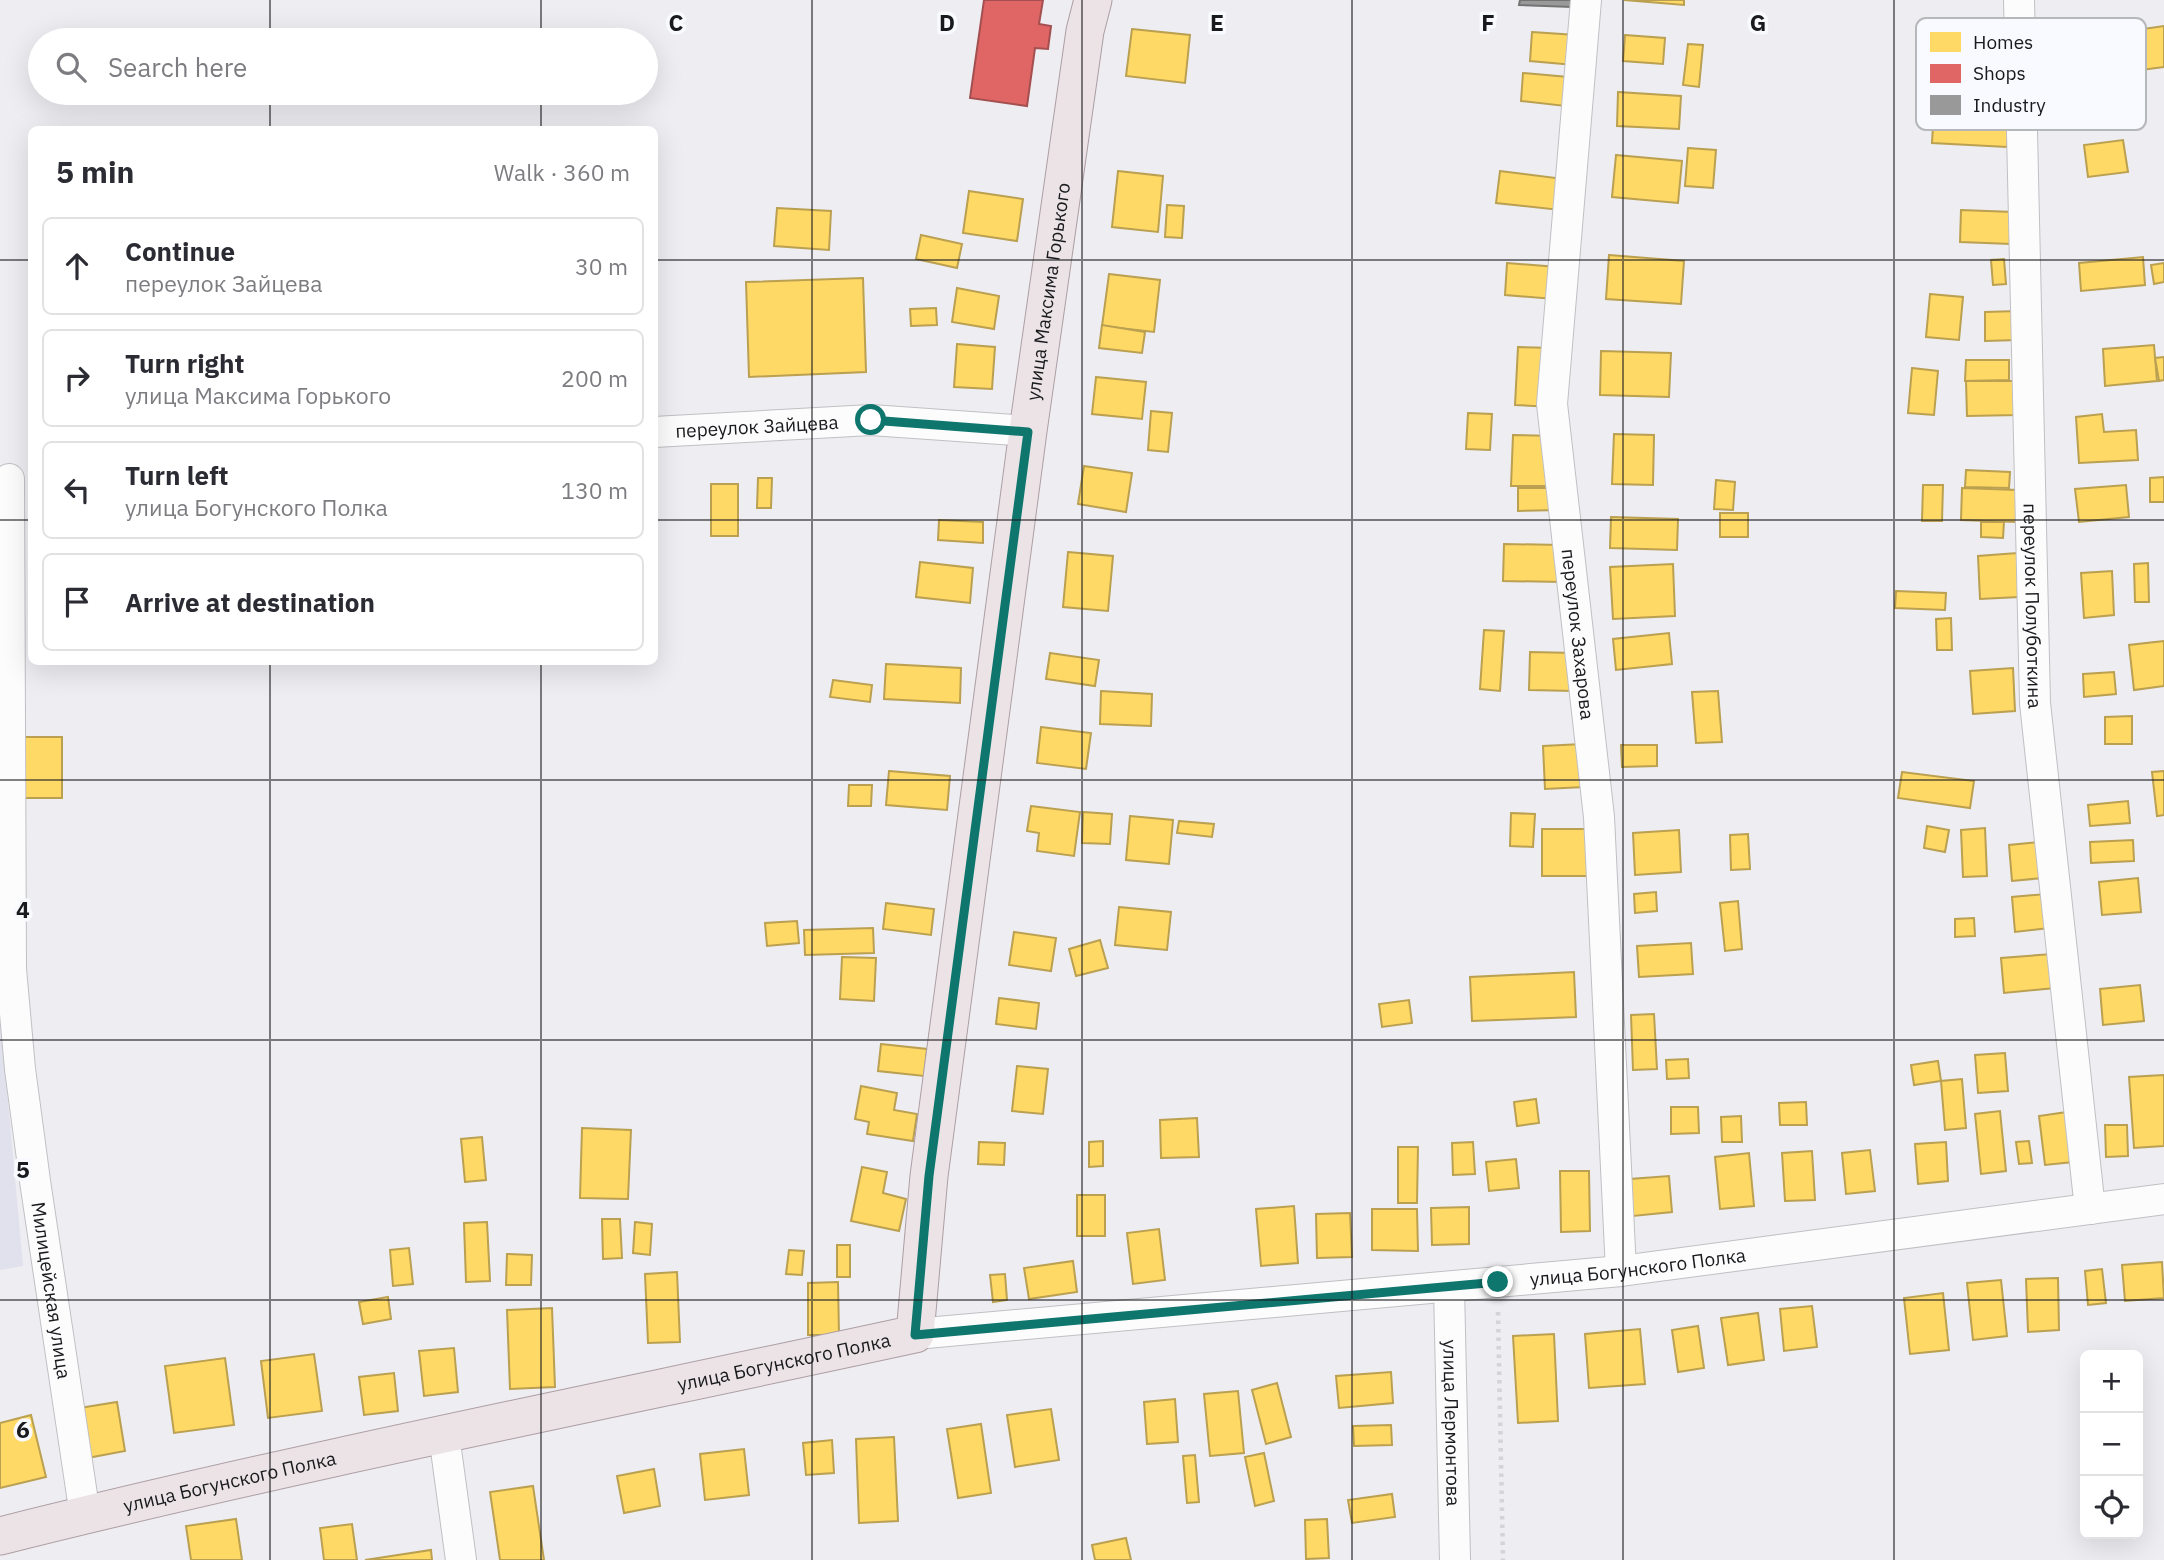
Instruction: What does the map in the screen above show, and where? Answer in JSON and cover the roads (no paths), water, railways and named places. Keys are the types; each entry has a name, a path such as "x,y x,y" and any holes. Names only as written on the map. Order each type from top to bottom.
{"main road":[{"name":"улица Максима Горького","path":"915,1335 929,1176 1028,432 1085,32 1093,0"},
{"name":"улица Богунского Полка","path":"0,1536 444,1435 915,1335"}],"street":[{"name":"переулок Захарова","path":"1586,0 1552,404 1599,817 1621,1271"},
{"name":"переулок Полуботкина","path":"2019,0 2019,18"},
{"name":"переулок Полуботкина","path":"2022,130 2035,703 2090,1209"},
{"name":"переулок Зайцева","path":"658,432 871,420 1028,432"},
{"name":"Милицейская улица","path":"14,478 11,969 20,1069 35,1181 85,1515"},
{"name":"улица Богунского Полка","path":"915,1335 1621,1271 2164,1199"},
{"name":"улица Лермонтова","path":"1449,1287 1455,1560"},
{"path":"444,1435 461,1560"}]}
